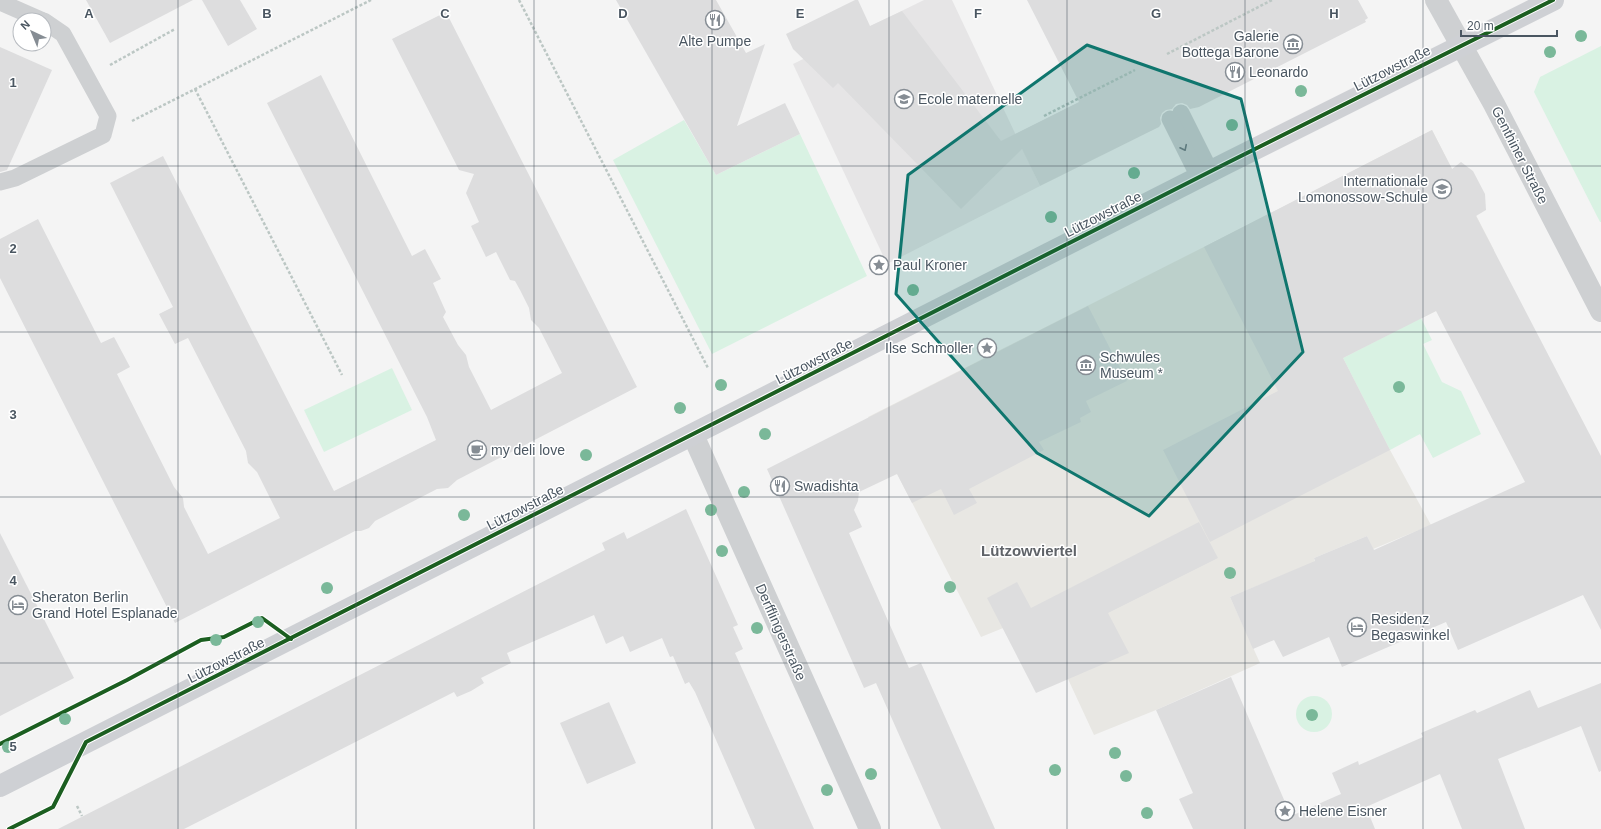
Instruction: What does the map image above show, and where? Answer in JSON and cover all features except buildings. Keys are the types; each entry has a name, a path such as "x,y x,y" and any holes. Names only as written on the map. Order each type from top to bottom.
{"street":[{"name":"Genthiner Straße","path":"1436,0 1494,104 1601,311"},
{"name":"Lützowstraße","path":"0,786 1205,174 1552,0"},
{"name":"Derfflingerstraße","path":"693,435 870,829"}],"lane":[{"path":"0,2 23,12"},
{"path":"0,182 15,178 103,135 108,116 63,34 52,26"},
{"path":"1175,116 1205,174"}],"path":[{"path":"103,135 370,0"},
{"path":"519,0 708,368"},
{"path":"1167,54 1272,0"},
{"path":"108,66 175,29"},
{"path":"1044,116 1135,70"},
{"path":"196,89 342,375"},
{"path":"77,806 82,816"}],"highlighted area":[{"path":"1087,45 1241,99 1303,352 1149,516 1037,453 896,294 908,175"}],"shaded area":[{"name":"Ecole maternelle","path":"924,0 952,0 1040,186 887,264 793,64"},
{"path":"1432,130 1494,250 1436,311 1343,358 1390,450 1431,525 1373,549 1367,536 1314,558 1315,562 1230,597 1260,663 1156,710 1094,735 1068,679 1035,615 981,637 868,417"}],"green space":[{"path":"1601,46 1600,222 1534,92 1540,77"},
{"path":"684,120 716,175 800,134 867,276 712,354 613,160"},
{"path":"1421,318 1432,340 1423,344 1442,382 1461,391 1481,434 1433,458 1420,434 1390,450 1343,358"},
{"path":"392,368 412,410 324,452 304,410"},
{"path":"1317,696 1327,701 1331,707 1331,721 1327,727 1321,731 1311,732 1301,727 1297,721 1296,711 1301,701 1307,697"}],"cycle path":[{"path":"9,829 53,807 86,742 1227,163 1553,0"},
{"path":"0,744 127,680 201,640 224,637 262,618 291,639"}],"place":[{"name":"Alte Pumpe","path":"715,20"},
{"name":"Galerie Bottega Barone","path":"1293,44"},
{"name":"Leonardo","path":"1235,72"},
{"name":"Ecole maternelle","path":"904,99"},
{"name":"Internationale Lomonossow-Schule","path":"1442,189"},
{"name":"Paul Kroner","path":"879,265"},
{"name":"Ilse Schmoller","path":"987,348"},
{"name":"Schwules Museum *","path":"1086,365"},
{"name":"my deli love","path":"477,450"},
{"name":"Swadishta","path":"780,486"},
{"name":"Sheraton Berlin Grand Hotel Esplanade","path":"18,605"},
{"name":"Residenz Begaswinkel","path":"1357,627"},
{"name":"Helene Eisner","path":"1285,811"}],"district":[{"name":"Lützowviertel","path":"1029,550"}]}
